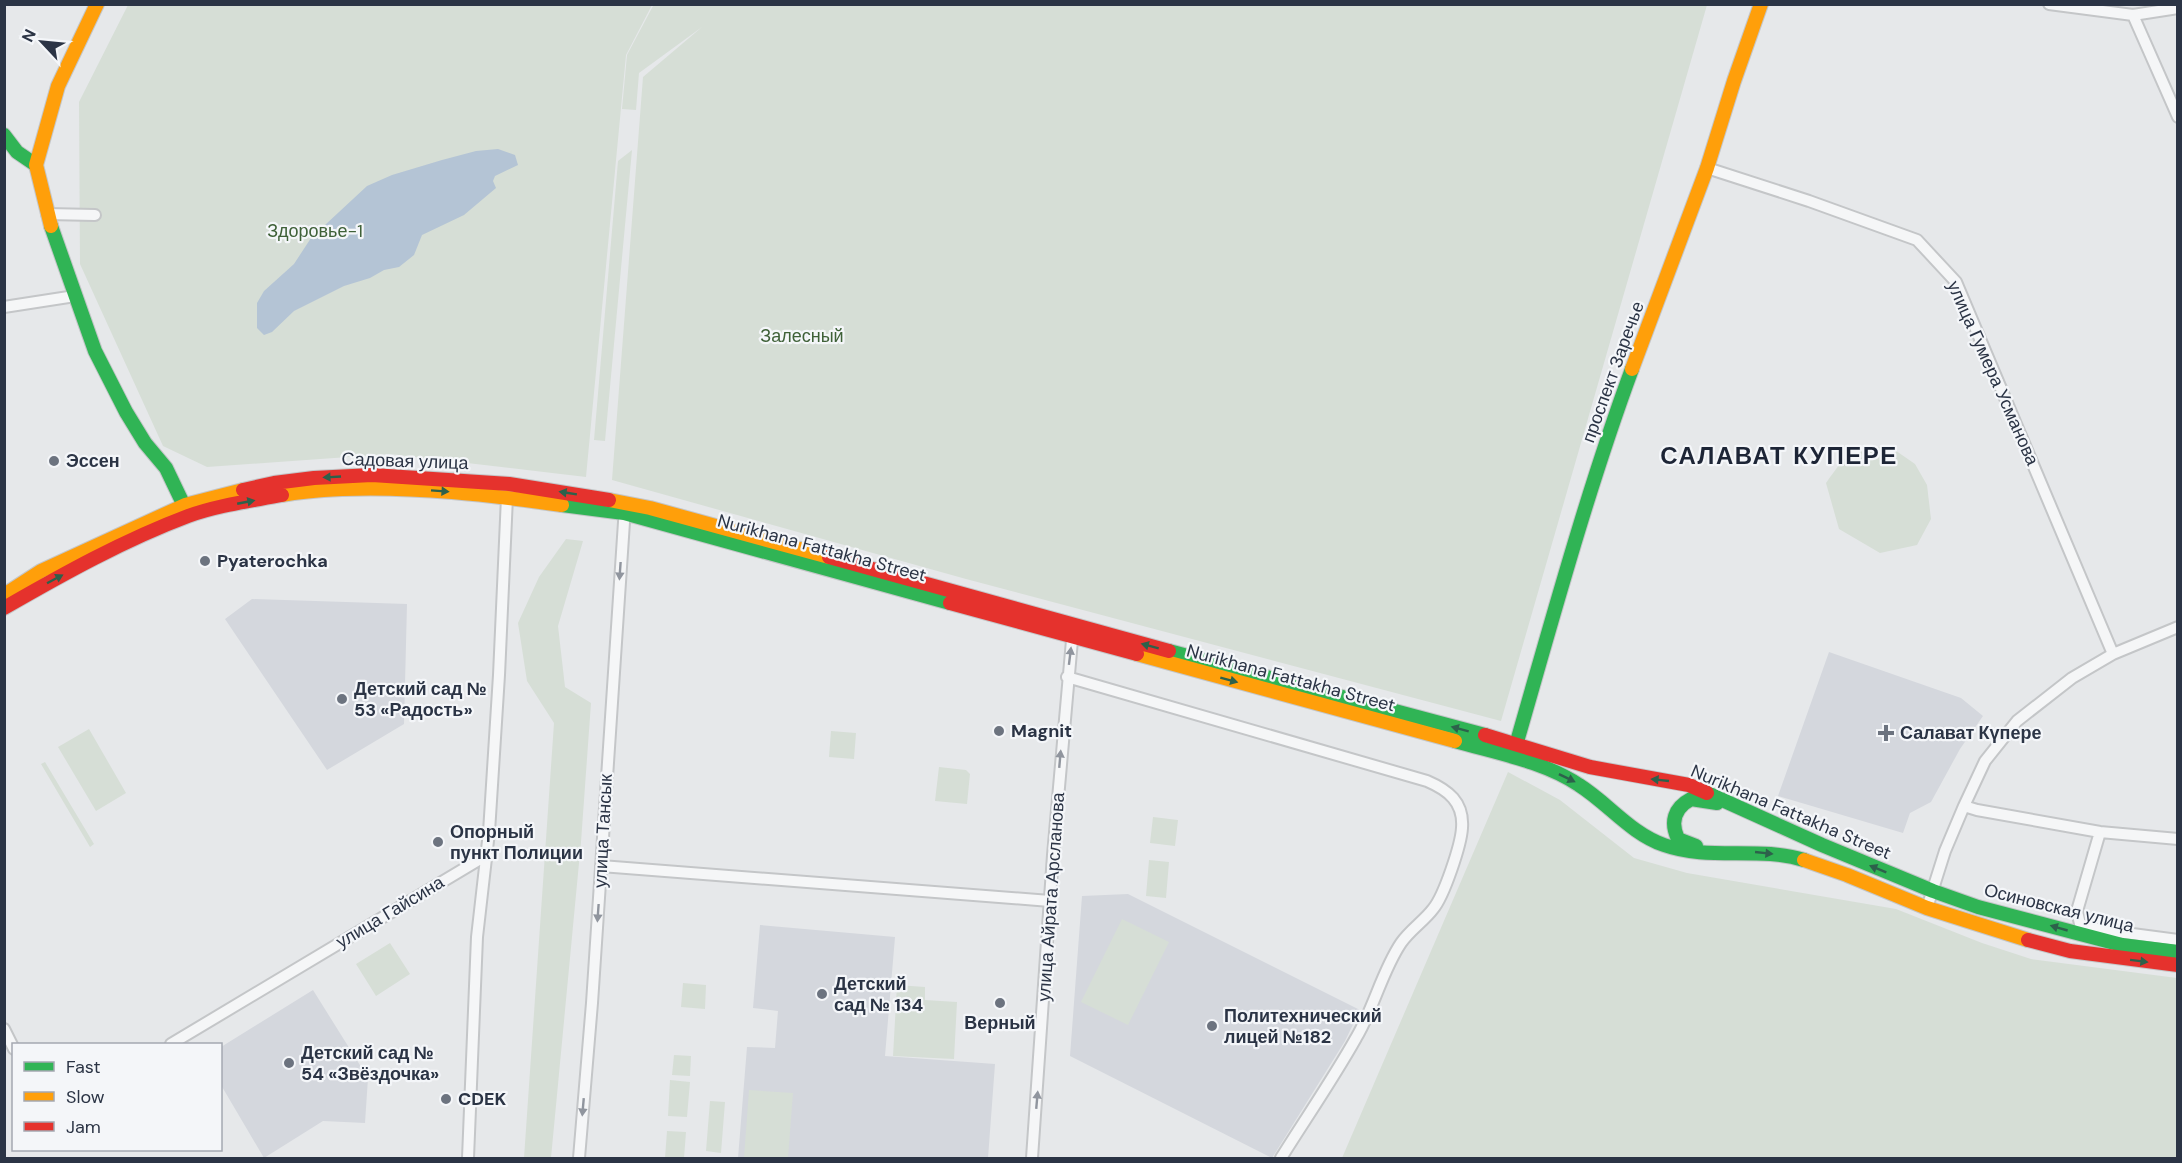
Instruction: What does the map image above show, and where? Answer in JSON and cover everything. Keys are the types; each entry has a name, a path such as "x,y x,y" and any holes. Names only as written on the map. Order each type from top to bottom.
{"street":[{"path":"97,4 58,86 36,165 47,214 96,351 126,411 145,443 166,468 187,511"},
{"name":"проспект Заречье","path":"1514,750 1582,515 1606,442 1707,168 1761,4"},
{"path":"2049,4 2133,15 2178,8"},
{"path":"2133,15 2178,117"},
{"path":"4,135 17,152 36,165"},
{"name":"улица Гумера Усманова","path":"1707,168 1809,201 1917,240 1956,282 2113,654"},
{"path":"47,214 95,214"},
{"path":"5,309 75,296"},
{"name":"Садовая улица","path":"187,511 220,495 274,483 372,475 509,484 625,508"},
{"name":"Садовая улица","path":"187,511 319,489 386,488 625,508"},
{"path":"468,1158 477,928 487,855 499,675 507,497"},
{"name":"Nurikhana Fattakha Street","path":"625,508 1073,630 1287,684 1514,750 1615,773 1689,785 1821,846 1933,891"},
{"name":"улица Тансык","path":"579,1158 625,508"},
{"path":"4,595 40,571 187,511"},
{"path":"4,608 54,579 187,511"},
{"path":"1927,908 1945,851 1985,761 2017,721 2072,678 2113,654 2178,627"},
{"name":"улица Айрата Арсланова","path":"1032,1158 1050,901 1073,630"},
{"path":"1068,677 1427,781 1446,789 1456,800 1463,827 1441,895 1434,908 1402,942 1357,1037 1281,1158"},
{"name":"Nurikhana Fattakha Street","path":"1514,750 1577,783 1629,826 1650,839 1677,849 1760,853 1800,859 1847,875 1927,908"},
{"path":"1706,851 1678,839 1672,824 1678,807 1691,799 1731,804"},
{"path":"1964,806 2100,832 2178,839"},
{"path":"2100,832 2077,911 2080,924 2102,930 2178,940"},
{"name":"улица Гайсина","path":"173,1043 487,855"},
{"path":"601,867 1050,901"},
{"name":"Осиновская улица","path":"1933,891 1978,907 2088,937 2122,945 2178,952"},
{"name":"Осиновская улица","path":"1927,908 2070,951 2178,965"},
{"path":"4,1029 12,1045"}],"shaded area":[{"name":"Детский сад № 53 «Радость»","path":"252,599 407,604 404,724 327,770 225,619"},
{"name":"Салават Күпере","path":"1829,652 1961,698 1983,716 1960,749 1931,802 1910,813 1903,833 1778,796"},
{"name":"Политехнический лицей №182","path":"1128,894 1360,1010 1345,1041 1272,1158 1070,1056 1082,896"},
{"path":"760,925 895,937 885,1056 995,1064 988,1158 738,1158 747,1047 775,1048 778,1011 753,1008"},
{"name":"Детский сад № 54 «Звёздочка»","path":"313,990 368,1078 365,1123 323,1121 264,1158 222,1087 222,1046"}],"green space":[{"name":"Залесный","path":"654,4 1707,5 1501,721 966,579 612,480 643,77 702,27 639,73 636,110 622,109 627,55"},
{"name":"Здоровье-1","path":"128,5 652,5 626,55 586,477 390,454 207,467 163,446 80,264 79,102"},
{"path":"632,150 605,441 594,440 618,161"},
{"path":"1889,446 1915,464 1927,485 1931,519 1917,545 1880,553 1839,529 1826,483 1852,454 1866,449"},
{"path":"566,539 583,541 558,626 565,687 591,703 581,842 551,1158 524,1158 554,723 527,681 518,623 539,577"},
{"path":"89,729 126,793 96,811 58,747"},
{"path":"831,731 856,733 854,759 829,757"},
{"path":"45,762 94,844 90,847 41,764"},
{"path":"939,767 966,770 970,774 967,804 935,801"},
{"path":"1508,772 1560,800 1634,858 1687,873 1896,909 1982,943 2031,959 2177,978 2177,1158 1342,1158"},
{"path":"1153,817 1178,820 1175,846 1150,843"},
{"path":"1149,860 1169,862 1166,898 1146,896"},
{"path":"1122,919 1169,942 1128,1025 1081,1002"},
{"path":"390,943 410,974 376,996 356,964"},
{"path":"683,983 706,985 705,1009 681,1007"},
{"path":"897,985 925,987 925,1000 957,1002 954,1059 893,1056"},
{"path":"674,1055 691,1056 690,1076 672,1075"},
{"path":"670,1080 690,1082 687,1117 668,1116"},
{"path":"749,1090 793,1093 788,1158 744,1158"},
{"path":"710,1101 725,1102 721,1153 706,1151"},
{"path":"667,1131 686,1132 684,1158 665,1158"}],"water":[{"path":"498,149 515,155 518,165 495,176 493,181 496,188 464,215 422,235 414,255 399,267 384,270 370,278 344,286 294,311 272,332 264,335 257,328 257,303 264,291 294,264 311,238 367,186 392,175 442,160 476,151"}],"traffic: fast":[{"path":"4,135 17,152 36,165"},
{"path":"51,226 95,351 126,412 145,443 166,468 188,514"},
{"path":"1514,752 1584,511 1632,369"},
{"path":"562,505 624,513 950,603"},
{"path":"1169,651 1485,735"},
{"path":"1455,741 1519,758 1565,777 1590,793 1630,826 1664,845 1699,852 1769,854 1804,860"},
{"path":"1707,793 1822,845 1978,907 2122,945 2178,952"},
{"path":"1696,846 1678,839 1674,827 1677,811 1691,799 1717,803"}],"traffic: slow":[{"path":"51,226 36,165 58,86 97,4"},
{"path":"1632,369 1707,168 1761,4"},
{"path":"282,495 334,489 369,488 424,490 562,505"},
{"path":"4,595 41,571 185,505 243,490"},
{"path":"609,500 650,508 829,557"},
{"path":"1137,654 1455,741"},
{"path":"1804,860 1927,908 2028,940"}],"traffic: jam":[{"path":"243,490 314,478 372,475 509,484 609,500"},
{"path":"4,608 94,558 164,525 211,509 282,495"},
{"path":"829,557 1169,651"},
{"path":"950,603 1137,654"},
{"path":"1485,735 1590,767 1689,785 1707,793"},
{"path":"2028,940 2070,951 2178,965"}],"place":[{"name":"Эссен","path":"54,461"},
{"name":"Pyaterochka","path":"205,561"},
{"name":"Детский сад № 53 «Радость»","path":"342,699"},
{"name":"Magnit","path":"999,731"},
{"name":"Салават Күпере","path":"1886,733"},
{"name":"Опорный пункт Полиции","path":"438,842"},
{"name":"Детский сад № 134","path":"822,994"},
{"name":"Верный","path":"1000,1003"},
{"name":"Политехнический лицей №182","path":"1212,1026"},
{"name":"Детский сад № 54 «Звёздочка»","path":"289,1063"},
{"name":"CDEK","path":"446,1099"}],"district":[{"name":"САЛАВАТ КУПЕРЕ","path":"1779,456"}]}
